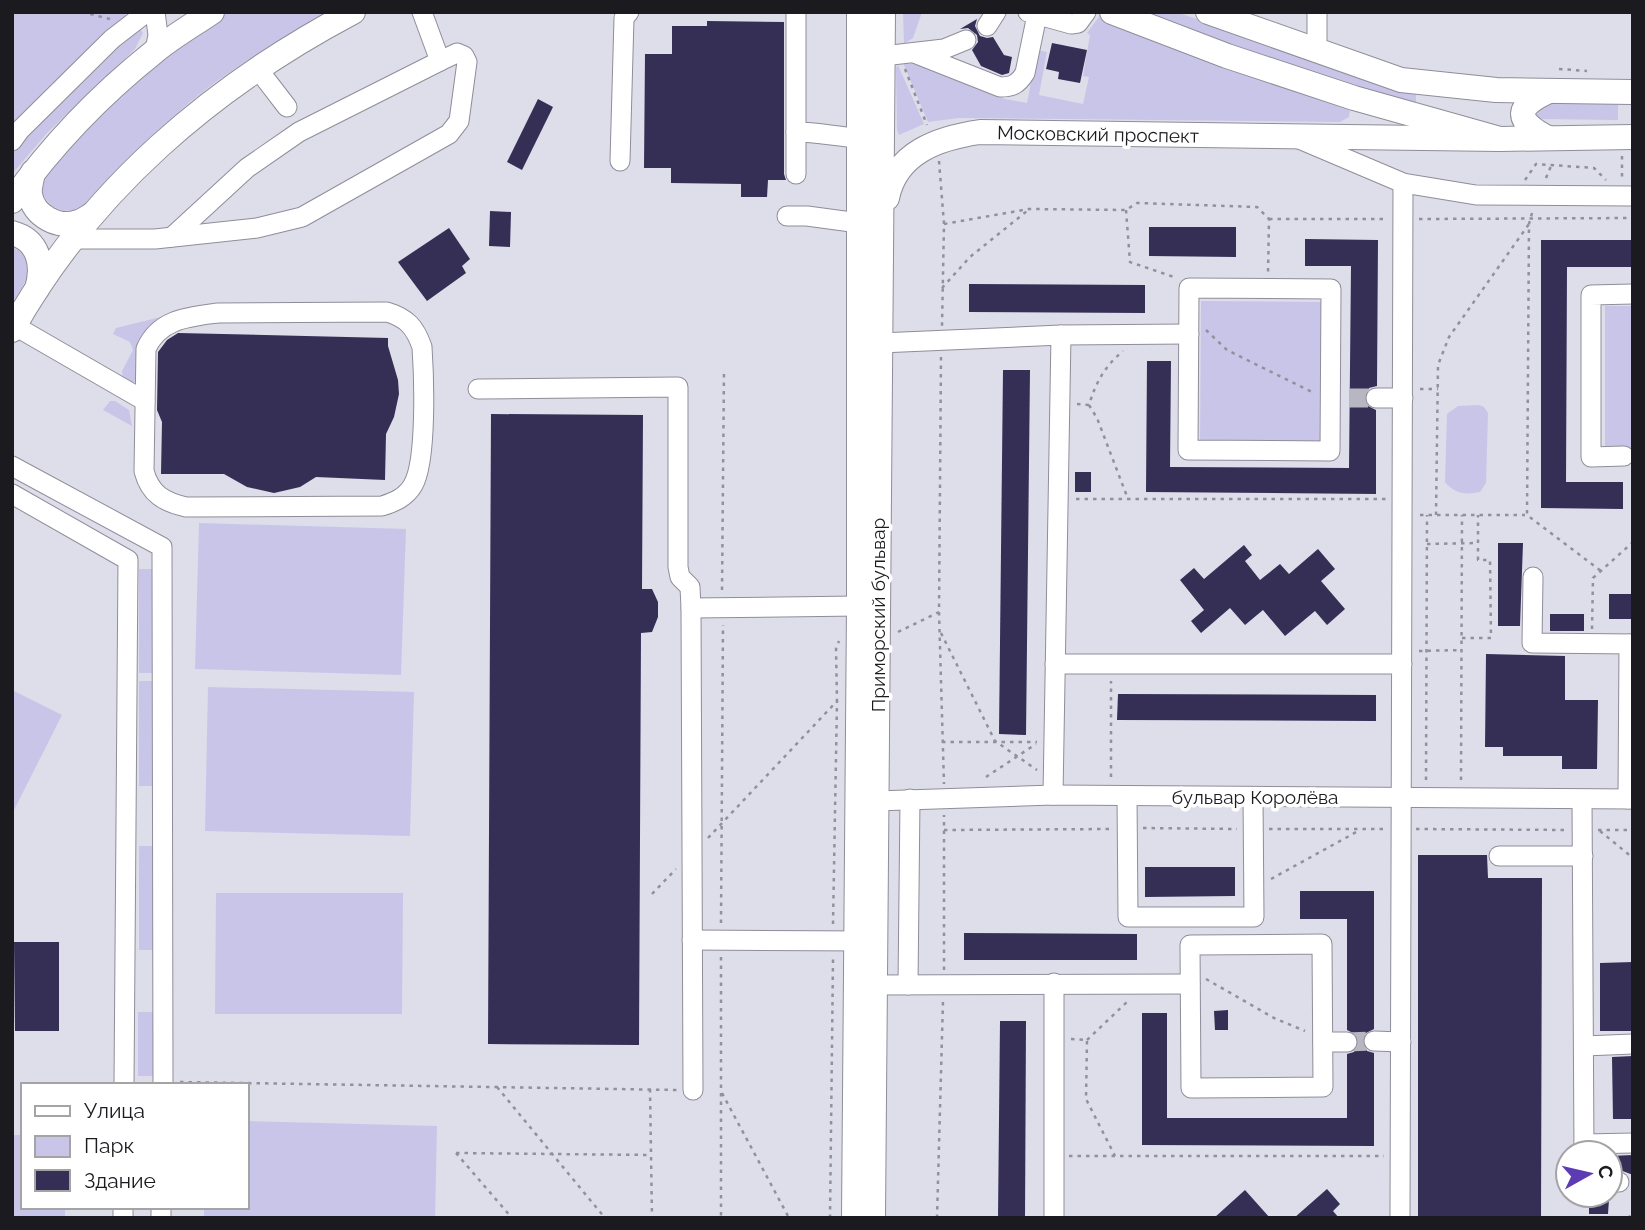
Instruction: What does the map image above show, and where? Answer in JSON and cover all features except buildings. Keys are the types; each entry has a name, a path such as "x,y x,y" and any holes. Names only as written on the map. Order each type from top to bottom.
{"main road":[{"path":"12,201 33,171 88,111 155,51 212,12"},
{"path":"13,328 73,239 132,170 220,94 257,68 353,12"},
{"path":"854,1218 859,606 870,225 859,138 859,12"},
{"name":"Приморский бульвар","path":"873,1218 875,985 855,941 876,801 880,343 870,225 883,56 883,12"},
{"name":"Московский проспект","path":"1112,12 1227,56 1354,98 1500,139"},
{"path":"1208,12 1401,80 1429,94 1434,101 1434,108 1429,113 1408,111"},
{"path":"1401,80 1446,86 1633,92"},
{"path":"1548,138 1526,124 1524,114 1530,100 1549,91"},
{"name":"Московский проспект","path":"870,225 900,167 915,153 956,136 980,132 1548,138 1627,143"},
{"path":"33,171 29,193 33,205 41,214 64,224 78,223 93,214"},
{"path":"12,233 30,242 38,253 41,265 37,289"}],"street":[{"path":"12,141 112,39 147,12"},
{"path":"155,12 158,35 155,51"},
{"path":"422,12 440,61"},
{"path":"620,161 624,18 629,12"},
{"path":"796,12 796,174"},
{"path":"914,52 1000,87 1012,87 1025,73 1033,13 1071,24 1078,23 1087,12"},
{"path":"1317,12 1317,51"},
{"path":"883,56 944,49 966,40"},
{"path":"73,239 172,237 257,228 302,217 449,134 459,121 467,62 464,57 457,53 299,132 247,168 172,237"},
{"path":"257,68 287,107"},
{"path":"796,132 859,138"},
{"path":"1293,136 1403,183 1476,195 1628,196"},
{"path":"1366,169 1357,160 1354,150 1356,145 1368,136"},
{"path":"1400,1218 1402,798 1408,658 1408,393 1403,183"},
{"path":"787,216 807,216 870,225"},
{"path":"1189,288 1331,289 1336,397 1330,451 1188,450 1189,331 1189,288"},
{"path":"1624,456 1591,457 1591,295 1633,294"},
{"path":"387,312 400,316 411,324 422,347 421,454 418,474 405,495 382,506 186,507 173,504 163,500 147,483 144,471 145,401 146,349 151,337 160,328 178,321 218,313 387,312"},
{"path":"13,328 145,401"},
{"path":"880,343 1189,331"},
{"path":"1054,795 1061,335"},
{"path":"478,389 678,387 678,567 680,577 690,587 691,608 693,1090"},
{"path":"1376,398 1408,393"},
{"path":"12,466 162,547 163,1083"},
{"path":"12,494 128,559 124,1083"},
{"path":"1532,577 1532,643 1631,643 1630,799"},
{"path":"691,608 859,606"},
{"path":"1055,664 1408,658"},
{"name":"бульвар Королёва","path":"876,801 1054,795 1630,799"},
{"path":"1127,796 1128,917 1254,917 1253,797"},
{"path":"908,985 910,799"},
{"path":"1582,799 1590,830 1583,856 1584,1139"},
{"path":"1499,856 1583,856"},
{"path":"692,940 855,941"},
{"path":"1322,944 1323,1087 1191,1088 1190,979 1190,945 1322,944"},
{"path":"875,985 1146,984 1190,979"},
{"path":"1054,984 1054,1218"},
{"path":"1322,1038 1347,1042"},
{"path":"1374,1041 1401,1042"},
{"path":"1584,1046 1633,1044"}],"path":[{"path":"82,12 130,24"},
{"path":"1627,143 1628,196"},
{"path":"937,1218 944,830 939,612 944,224 939,161"},
{"path":"944,224 1029,209 1126,210 1137,203 1257,207 1269,219 1633,218"},
{"path":"942,288 971,257 1029,209"},
{"path":"1126,210 1130,261 1182,280"},
{"path":"1268,280 1269,219"},
{"path":"1527,514 1529,219"},
{"path":"1436,515 1438,365 1449,337 1529,224"},
{"path":"1189,331 1208,330 1227,350 1314,394 1336,397"},
{"path":"1089,405 1101,374 1110,362 1146,334"},
{"path":"721,1218 724,370"},
{"path":"1408,393 1438,389"},
{"path":"1060,404 1089,405"},
{"path":"1089,405 1097,418 1128,499"},
{"path":"1058,499 1407,507 1427,515 1527,514 1601,571"},
{"path":"1426,780 1427,515"},
{"path":"1461,780 1462,515"},
{"path":"1462,638 1491,638 1490,560 1478,560 1478,515"},
{"path":"1592,633 1594,578 1633,542"},
{"path":"1427,544 1478,543"},
{"path":"891,636 939,612"},
{"path":"940,630 995,741 1037,770"},
{"path":"830,1218 855,941 837,701 836,649 841,634"},
{"path":"1408,658 1427,651 1461,650"},
{"path":"1111,677 1111,777"},
{"path":"722,825 837,701"},
{"path":"942,742 1039,742 986,777"},
{"path":"944,830 1633,830"},
{"path":"1590,830 1633,858"},
{"path":"1190,979 1201,977 1274,1018 1322,1038"},
{"path":"1115,1156 1086,1099 1087,1040 1146,984"},
{"path":"1054,1038 1087,1040"},
{"path":"248,1085 693,1090"},
{"path":"497,1087 605,1218"},
{"path":"650,1089 652,1218"},
{"path":"720,1090 789,1218"},
{"path":"512,1218 456,1153 651,1154"},
{"path":"1054,1156 1400,1156"},
{"path":"1628,1218 1633,1213"}],"green space":[{"path":"12,12 125,12 126,17 12,125"},
{"path":"226,12 334,12 253,57 207,88 151,137 82,208 59,209 48,202 40,180 102,113 156,64"},
{"path":"903,12 922,12 913,38 904,44"},
{"path":"1136,12 1176,12 1412,92 1416,95 1416,103 1405,104"},
{"path":"1101,14 1350,108 1349,117 1340,122 959,118 928,122 903,63 921,65 1005,99 1027,103 1037,50 1047,52 1039,95 1083,104 1089,77 1083,76 1090,35 1087,33"},
{"path":"136,30 143,33 135,49 48,132 12,174 12,148"},
{"path":"898,65 924,124 899,135 896,68"},
{"path":"1545,103 1618,104 1618,120 1537,119 1534,117 1534,106"},
{"path":"12,247 26,259 28,273 12,303"},
{"path":"1201,301 1323,302 1322,445 1200,444"},
{"path":"1605,306 1633,306 1633,452 1605,452"},
{"path":"173,314 145,333 139,347 137,381 132,383 123,380 122,371 133,350 130,342 113,334 116,328"},
{"path":"110,401 115,401 129,410 132,426 103,410"},
{"path":"1479,405 1488,413 1486,483 1480,492 1461,493 1445,482 1447,414 1458,406"},
{"path":"199,523 406,529 401,675 195,669"},
{"path":"139,569 156,569 156,673 139,673"},
{"path":"139,681 156,681 156,786 139,786"},
{"path":"208,687 414,692 410,836 205,831"},
{"path":"12,690 62,715 12,814"},
{"path":"139,846 156,846 156,950 139,950"},
{"path":"216,893 403,893 402,1014 215,1014"},
{"path":"138,1012 155,1012 155,1076 138,1076"},
{"path":"248,1121 437,1126 435,1218 204,1218 204,1209 248,1209"},
{"path":"12,1135 21,1135 21,1209 65,1209 65,1218 12,1218"}],"tunnel":[{"path":"1349,398 1376,398"},
{"path":"1347,1042 1374,1041"}]}
